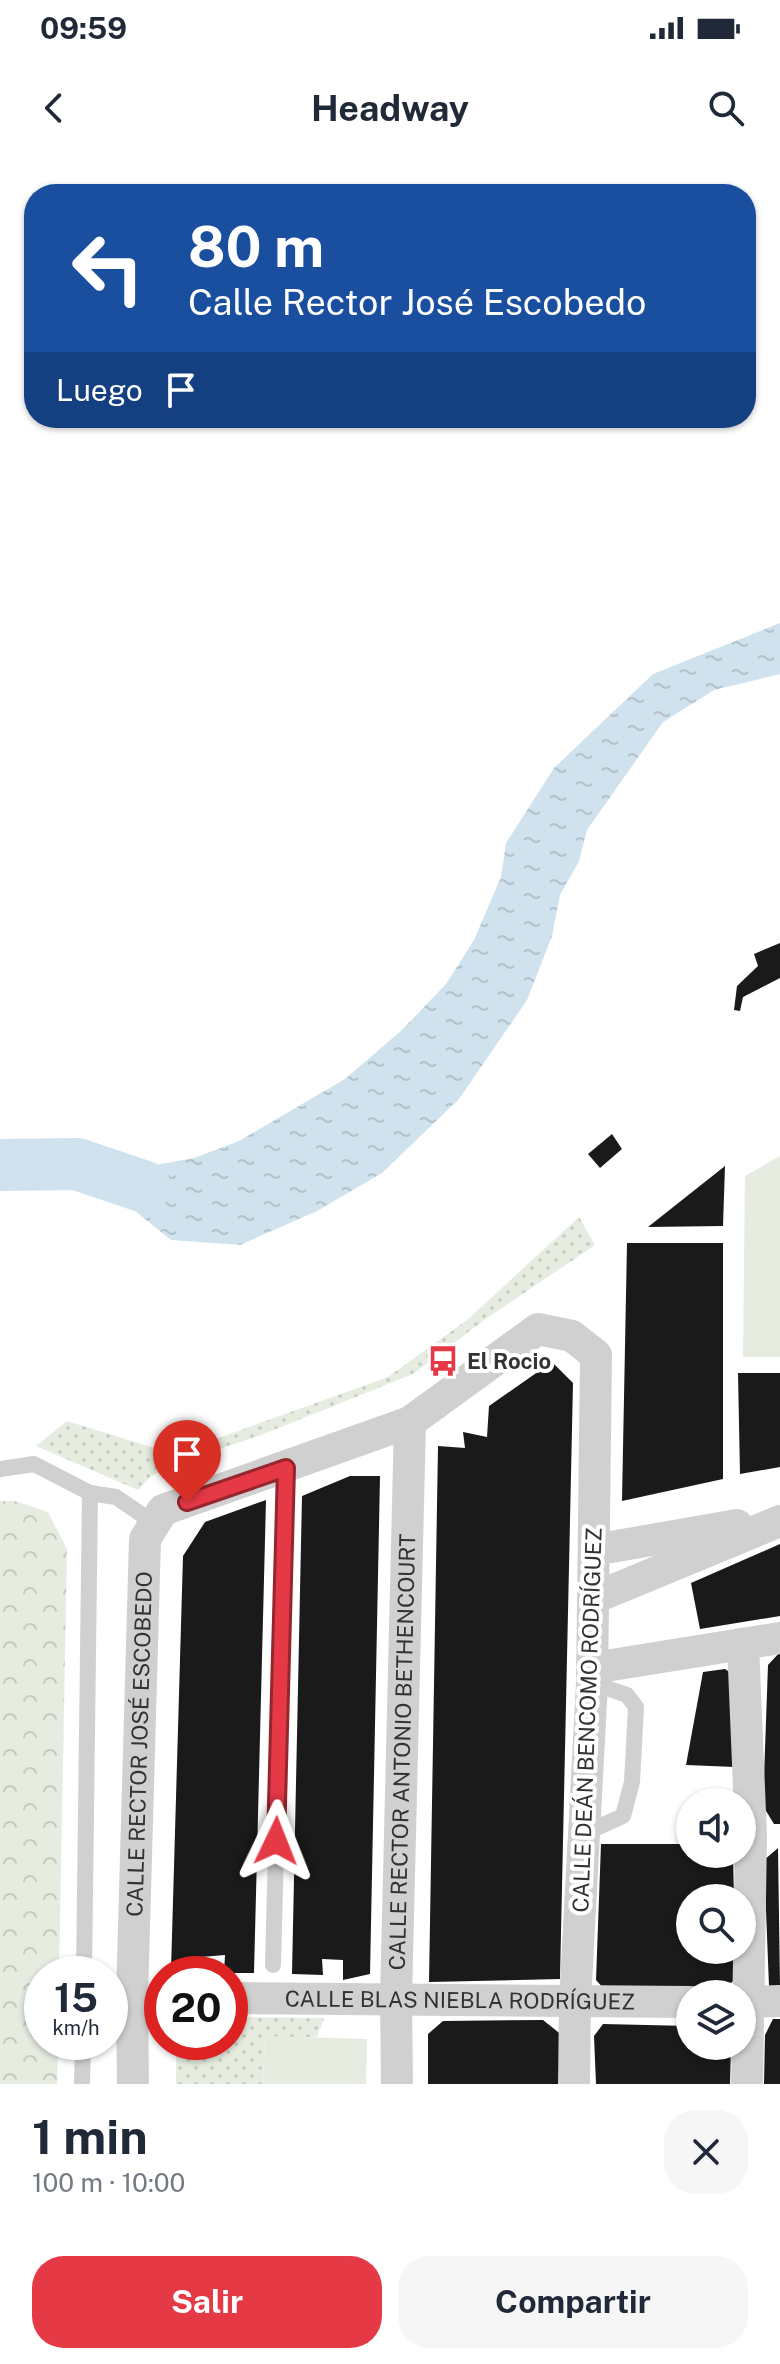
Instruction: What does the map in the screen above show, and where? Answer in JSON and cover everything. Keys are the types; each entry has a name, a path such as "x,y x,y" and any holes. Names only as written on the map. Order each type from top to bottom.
{"street":[{"name":"CALLE DEÁN BENCOMO RODRÍGUEZ","path":"410,1422 538,1329 572,1336 596,1355 593,1675 575,2003 574,2084"},
{"path":"154,1523 163,1510 410,1422"},
{"name":"CALLE RECTOR ANTONIO BETHENCOURT","path":"397,2084 396,1999 410,1422"},
{"path":"594,1550 780,1519"},
{"path":"594,1598 780,1519"},
{"name":"CALLE RECTOR JOSÉ ESCOBEDO","path":"147,1956 145,1539 154,1523"},
{"path":"593,1675 780,1638"},
{"path":"743,1644 766,1836 757,2002 747,2084"},
{"name":"CALLE BLAS NIEBLA RODRÍGUEZ","path":"248,1998 676,2002"},
{"name":"CALLE RECTOR JOSÉ ESCOBEDO","path":"133,2084 144,2016"}],"lane":[{"path":"0,1469 34,1464 90,1493 116,1497 154,1523"},
{"path":"273,1965 286,1468"},
{"path":"84,1956 90,1493"},
{"path":"585,1833 623,1816 632,1782 636,1707 627,1695 593,1675"},
{"path":"82,2084 83,2060"}],"green space":[{"path":"780,1156 780,1357 743,1357 745,1176"},
{"path":"579,1217 595,1245 487,1318 413,1374 261,1435 172,1465 151,1476 138,1490 36,1446 67,1421 174,1454 388,1377 467,1320"},
{"path":"0,1501 15,1501 48,1512 67,1549 59,1956 24,1956 24,2060 58,2060 57,2084 0,2084"},
{"path":"248,2017 324,2018 317,2037 265,2037 263,2084 176,2084 176,2060 248,2060"},
{"path":"265,2036 367,2039 366,2084 263,2084"}],"water":[{"path":"780,623 780,674 714,690 663,722 587,830 579,861 560,895 552,936 527,1000 459,1099 382,1173 317,1211 240,1245 171,1240 77,1164 134,1169 194,1158 239,1141 345,1079 402,1030 446,984 474,940 501,877 506,843 554,768 653,674"}],"building":[{"path":"780,943 780,978 743,997 740,1011 734,1010 737,986 758,966 754,954"},
{"path":"612,1134 622,1149 600,1168 588,1154"},
{"path":"725,1166 723,1226 648,1227"},
{"path":"627,1243 723,1243 723,1479 622,1501"},
{"path":"552,1362 573,1383 560,1979 429,1982 438,1446 465,1448 463,1432 487,1437 489,1406"},
{"path":"738,1373 780,1373 780,1467 740,1474"},
{"path":"350,1476 380,1476 370,1974 343,1980 343,1960 322,1959 323,1975 292,1974 302,1496"},
{"path":"266,1500 254,1973 248,1973 248,1956 171,1956 183,1556 205,1522"},
{"path":"780,1544 780,1616 700,1629 691,1583"},
{"path":"780,1652 780,1824 774,1824 763,1806 768,1665"},
{"path":"725,1669 738,1678 735,1767 686,1765 703,1672"},
{"path":"601,1844 676,1844 676,1868 733,1868 734,1884 676,1884 676,1964 736,1964 734,1980 676,1980 676,1991 605,1990 596,1980"},
{"path":"778,1848 780,1986 769,1986 764,1860"},
{"path":"773,2019 780,2019 780,2084 764,2084 765,2035"},
{"path":"543,2020 563,2036 562,2084 428,2084 428,2034 443,2021"},
{"path":"603,2024 676,2026 676,2060 731,2060 730,2084 596,2084 594,2036"}],"waterway":[{"path":"0,1165 77,1164 145,1187"}],"place":[{"name":"El Rocio","path":"443,1361"}],"route":[{"path":"187,1502 286,1468 276,1841"}]}
